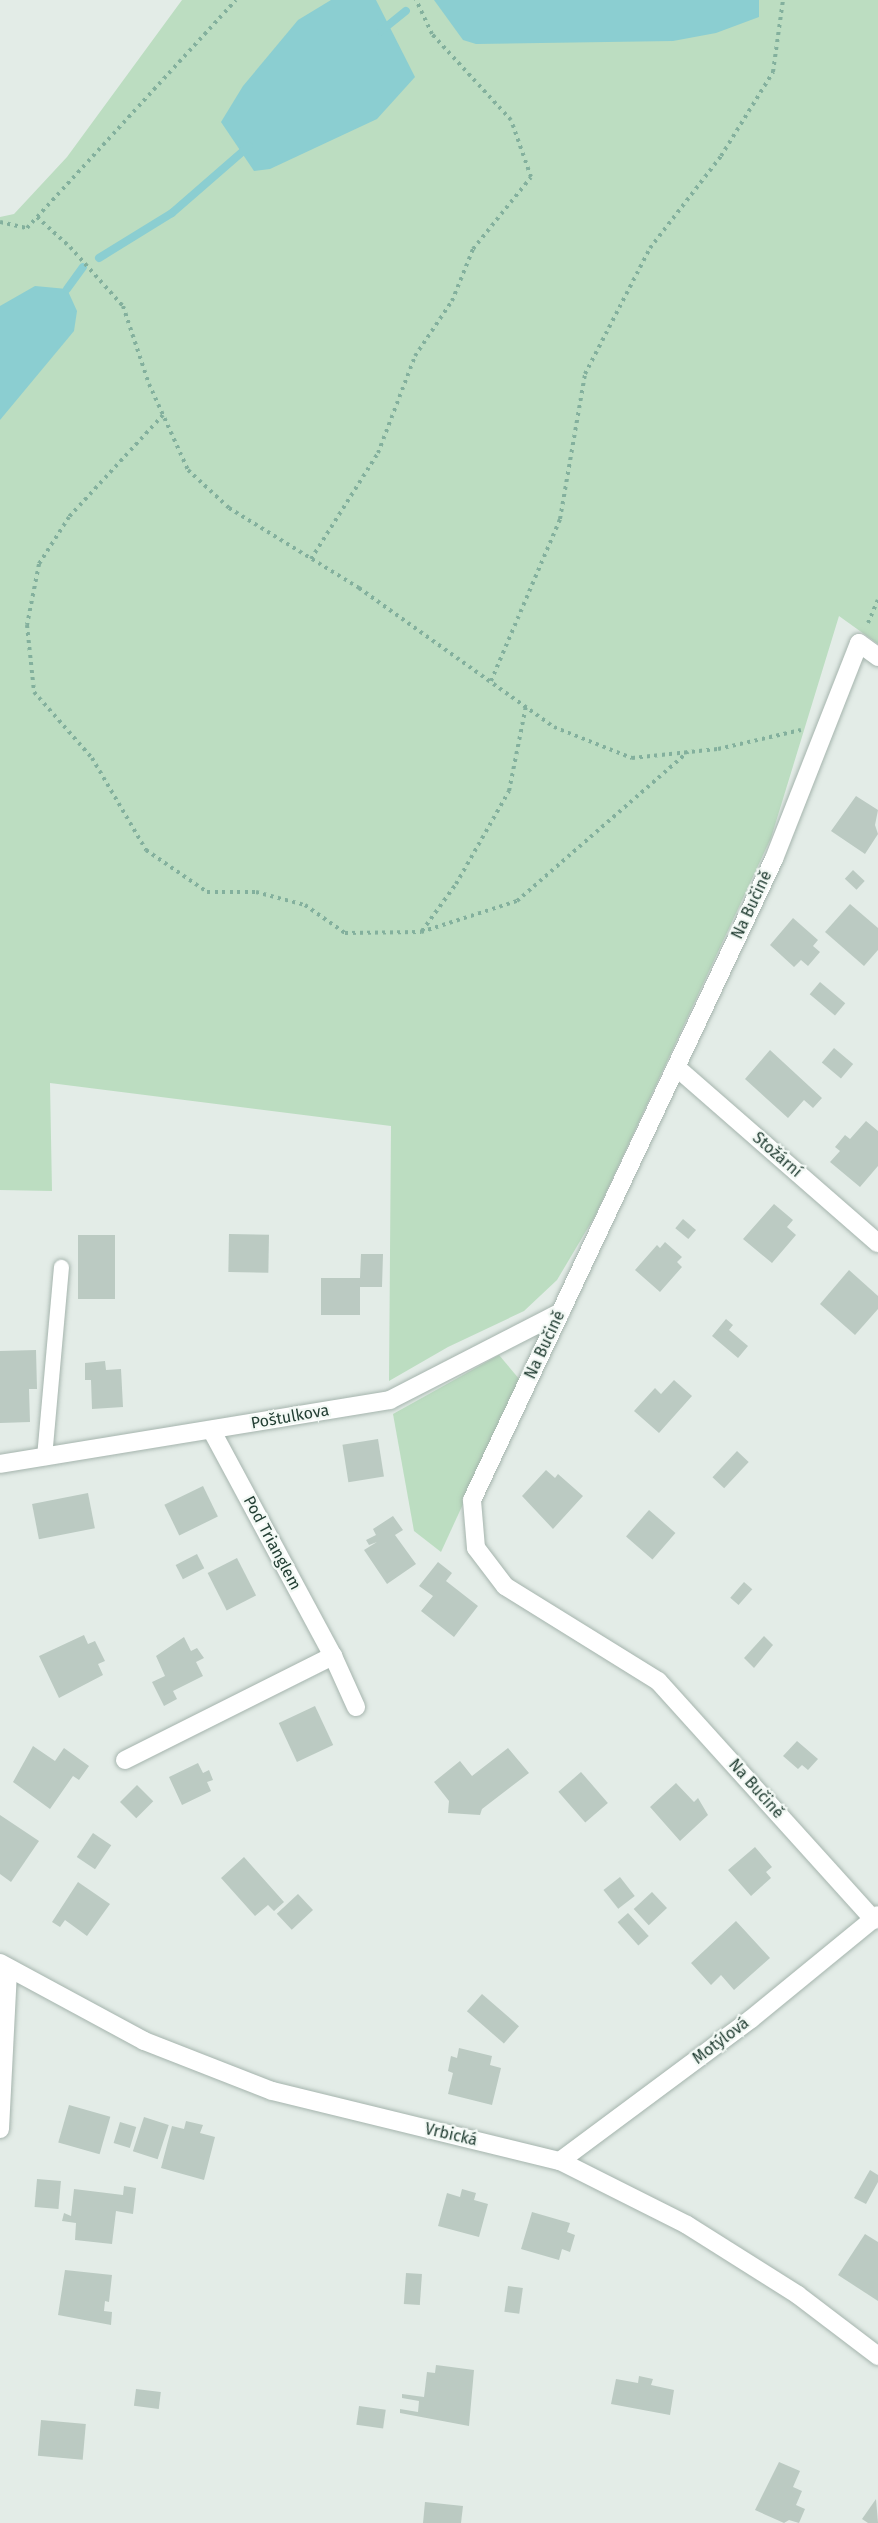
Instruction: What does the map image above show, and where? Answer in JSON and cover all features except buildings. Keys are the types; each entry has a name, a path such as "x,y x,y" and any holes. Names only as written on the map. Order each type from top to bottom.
{"street":[{"name":"Na Bučině","path":"876,1917 658,1681 505,1586 476,1548 472,1500 774,860 859,643 878,657"},
{"name":"Stožární","path":"676,1067 878,1243"},
{"name":"Poštulkova","path":"0,1464 390,1400 561,1312"},
{"name":"Pod Trianglem","path":"212,1431 333,1656 356,1707"},
{"path":"125,1760 333,1656"},
{"name":"Motýlová","path":"560,2161 751,2019 876,1917"},
{"path":"0,2129 4,1966"},
{"name":"Vrbická","path":"4,1966 144,2041 272,2091 560,2161 687,2225 798,2295 878,2356"}],"lane":[{"path":"44,1457 61,1267"}],"path":[{"path":"0,222 27,228 236,0"},
{"path":"311,559 378,453 415,356 452,301 473,249 531,177 511,120 432,34 416,0"},
{"path":"491,681 560,519 585,374 650,248 721,156 773,72 783,0"},
{"path":"37,217 70,247 123,306 163,415 188,470 229,508 311,559 491,681 554,727 632,758 688,752 826,725"},
{"path":"163,415 69,517 39,564 27,625 34,692 92,758 146,850 207,892 256,892 305,905 345,933 421,932 517,901 688,752"},
{"path":"421,932 456,884 509,791 526,706"}],"green space":[{"path":"182,0 878,0 878,644 839,616 771,838 595,1216 557,1280 524,1311 448,1347 389,1381 391,1126 50,1083 52,1191 0,1190 0,217 14,214 67,157"},
{"path":"499,1355 520,1380 441,1552 414,1531 393,1414"}],"water":[{"path":"331,0 376,0 415,77 377,119 270,169 254,171 221,122 243,86 298,20"},
{"path":"434,0 759,0 759,17 716,33 673,41 476,44 463,40"},
{"path":"35,286 67,289 77,311 74,331 0,420 0,306"}],"waterway":[{"path":"381,31 406,11"},
{"path":"99,258 172,213 249,146"},
{"path":"67,289 83,267"}]}
